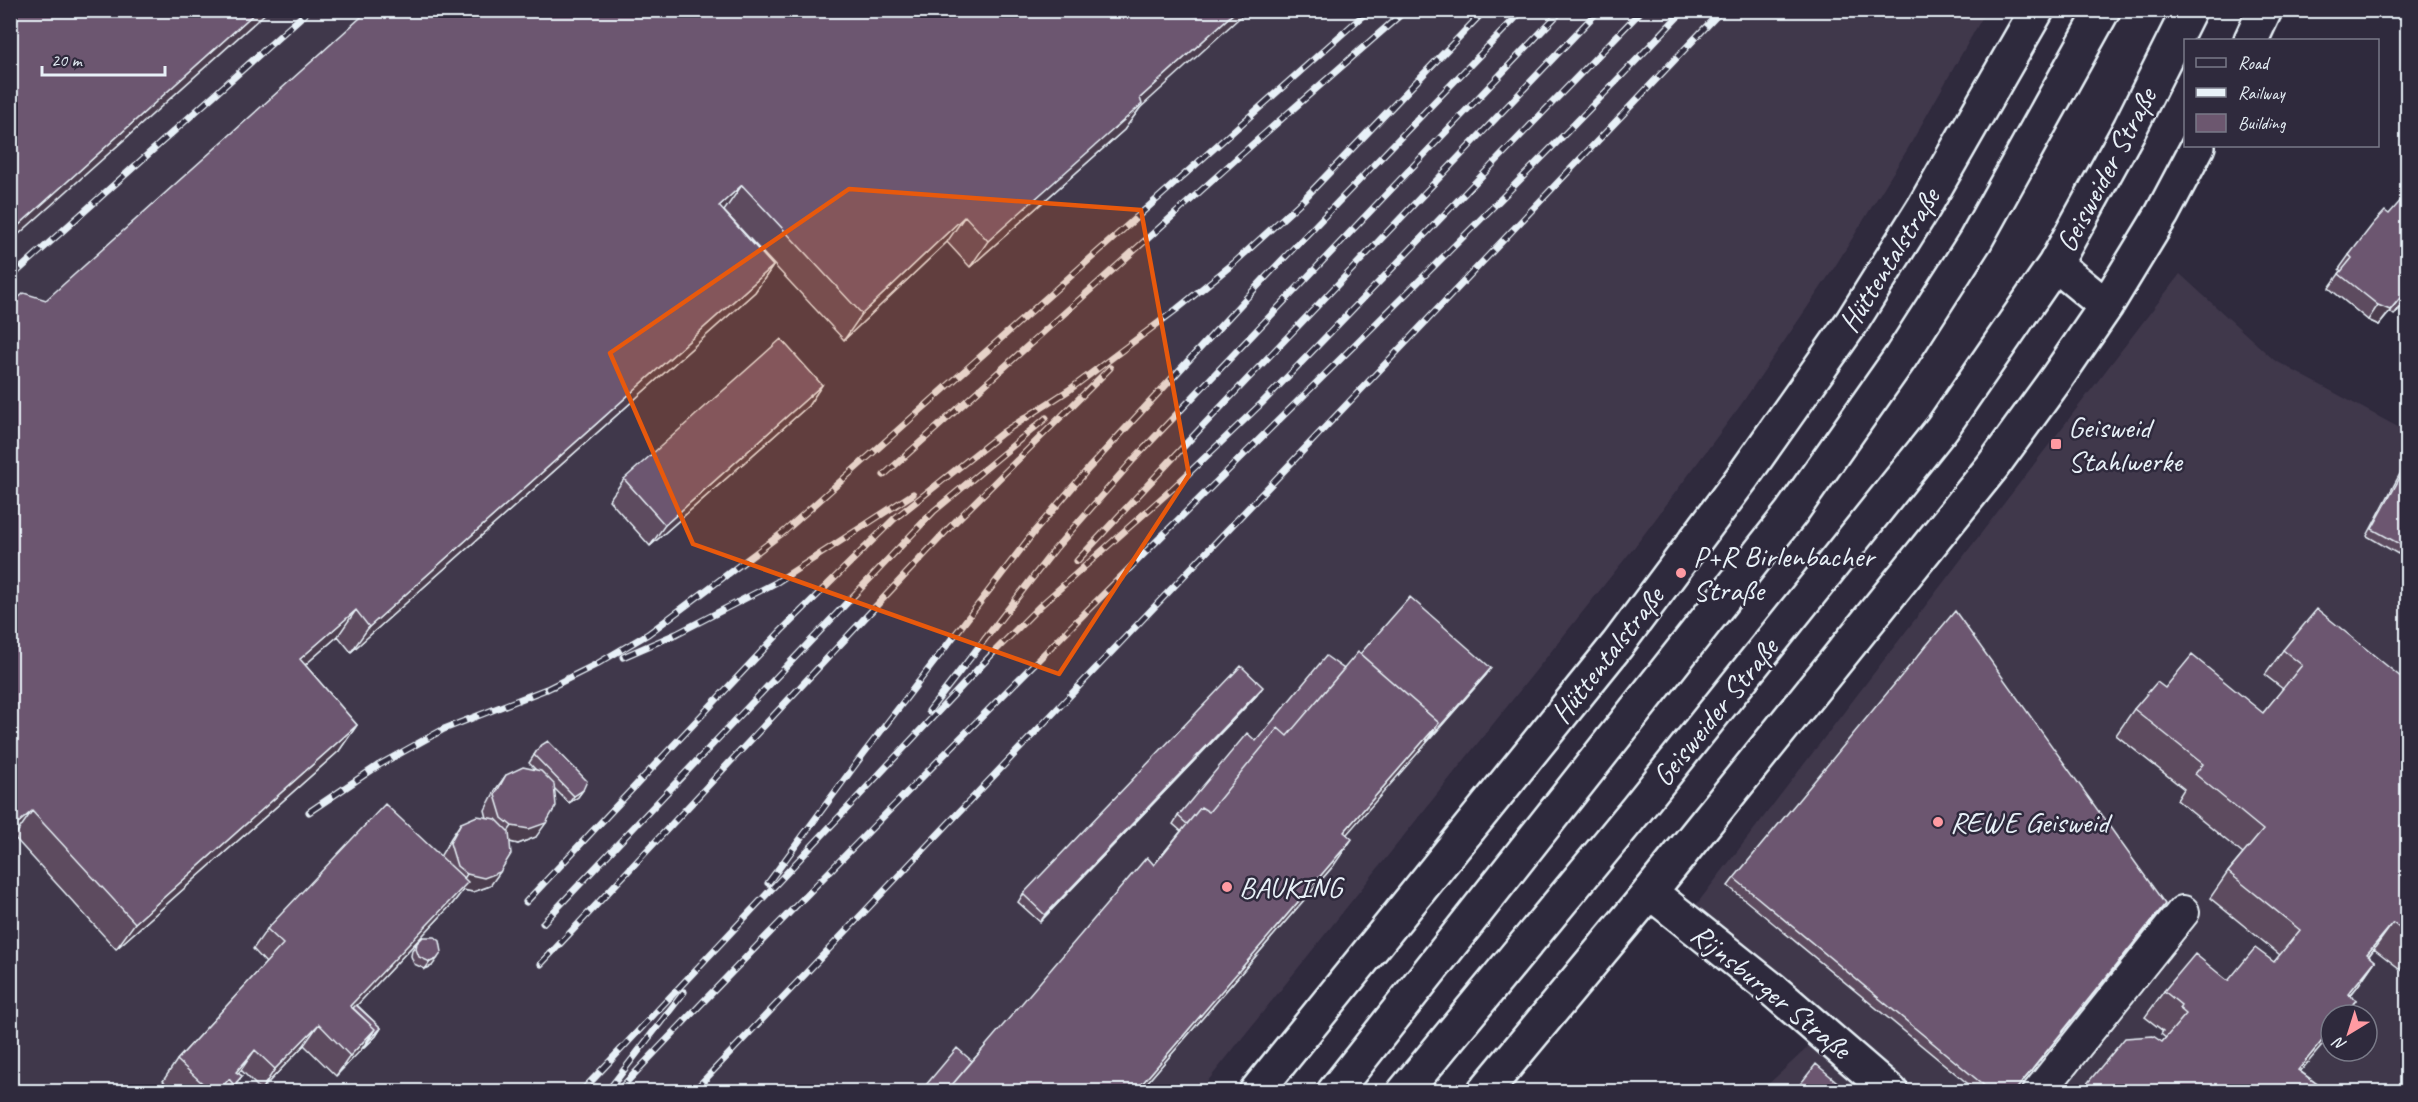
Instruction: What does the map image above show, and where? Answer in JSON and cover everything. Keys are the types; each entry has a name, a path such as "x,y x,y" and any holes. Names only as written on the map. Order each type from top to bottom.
{"main road":[{"name":"Hüttentalstraße","path":"1256,1092 1618,644 1742,478 1858,312 1924,207 2037,10"},
{"name":"Hüttentalstraße","path":"1334,1092 1791,513 1900,358 1975,241 2103,10"},
{"name":"Geisweider Straße","path":"1404,1092 1637,809 1942,428 2055,264 2130,128 2188,10"},
{"path":"2251,39 2265,10"},
{"name":"Geisweider Straße","path":"1484,1092 1650,892 1985,476 2106,306 2162,214 2197,147"},
{"name":"Geisweider Straße","path":"2055,264 2106,306"},
{"name":"Rijnsburger Straße","path":"1650,892 1773,990 1891,1092"}],"street":[{"path":"2039,1092 2184,912"}],"highlighted area":[{"path":"849,189 1141,210 1189,475 1059,674 693,544 610,353"}],"shaded area":[{"path":"10,11 1986,11 1907,150 1834,268 1740,406 1636,545 1199,1092 11,1091"},
{"path":"2180,274 2274,360 2407,432 2407,1091 1761,1091 1822,1034 1693,909"}],"building":[{"path":"10,10 258,10 10,233"},
{"path":"369,10 1237,10 1140,98 1142,104 988,241 965,216 862,314 742,185 719,206 773,266 369,627 356,610 300,659 357,725 135,923 32,811 10,830 10,646 13,644 10,642 10,305 24,293 46,300"},
{"path":"2403,198 2408,202 2408,296 2404,300 2400,298 2390,310 2378,305 2339,274 2352,258 2349,255 2373,224 2385,211 2389,214"},
{"path":"781,339 822,385 665,525 624,479"},
{"path":"2407,465 2408,538 2403,546 2372,529"},
{"path":"1410,597 1491,668 1426,742 1439,723 1360,654"},
{"path":"2317,609 2402,678 2408,671 2408,817 2400,826 2408,832 2408,935 2393,923 2367,954 2375,961 2348,994 2356,1000 2354,1003 2319,1003 2319,1045 2298,1070 2317,1084 2311,1092 2080,1092 2125,1038 2153,1036 2162,1042 2186,1014 2179,1008 2181,1005 2164,991 2195,954 2228,981 2255,948 2274,962 2300,930 2228,872 2263,830 2195,774 2203,764 2134,709 2157,682 2165,688 2192,655 2263,713 2302,665 2283,650"},
{"name":"REWE Geisweid","path":"1955,611 2165,904 2014,1092 1992,1092 1734,878"},
{"name":"BAUKING","path":"1358,652 1439,723 1344,832 1352,839 1135,1092 946,1092 1147,857 1154,865 1201,807 1209,812 1278,728 1287,736"},
{"path":"1326,656 1344,669 1287,736 1278,728 1209,812 1201,807 1187,824 1178,816 1247,733 1256,741"},
{"path":"1241,666 1263,687 1045,915 1023,894"},
{"path":"548,741 587,781 583,790 574,796 534,755 540,746"},
{"path":"523,767 541,771 554,784 556,806 546,823 529,829 512,826 502,818 495,795 506,775"},
{"path":"385,804 468,882 350,1006 375,1029 350,1056 319,1024 275,1069 255,1050 236,1072 242,1076 234,1085 229,1079 218,1092 212,1092 177,1060 283,944 267,929"},
{"path":"477,816 496,819 509,832 511,854 500,872 484,878 467,874 457,866 450,843 461,823"},
{"path":"423,937 435,937 440,941 442,952 437,959 430,962 419,957 416,949 417,943"},
{"path":"356,1005 381,1028 369,1040 375,1029 353,1008"},
{"path":"957,1048 972,1061 946,1092 920,1092"},
{"path":"1816,1064 1849,1092 1794,1092"}],"railway":[{"path":"10,278 309,10"},
{"path":"547,689 595,665 648,634 785,531 1369,10"},
{"path":"884,475 1406,10"},
{"path":"526,902 781,631 894,519 1002,433 1069,390 1234,263 1303,200 1485,10"},
{"path":"768,883 864,753 1034,532 1089,468 1264,279 1523,10"},
{"path":"929,711 1055,549 1134,459 1562,10"},
{"path":"1077,561 1599,10"},
{"path":"581,1092 993,653 1040,606 1172,489 1262,403 1642,10"},
{"path":"617,1092 901,798 1500,200 1684,10"},
{"path":"693,1092 1722,10"},
{"path":"541,964 950,527 1110,368"},
{"path":"543,923 934,511 1046,418"},
{"path":"623,657 676,634 777,582 913,494"},
{"path":"309,812 379,765 444,729 554,686"},
{"path":"607,1092 684,992"}],"place":[{"name":"Geisweid Stahlwerke","path":"2056,444"},
{"name":"P+R Birlenbacher Straße","path":"1681,573"},
{"name":"REWE Geisweid","path":"1938,822"},
{"name":"BAUKING","path":"1227,887"}]}
